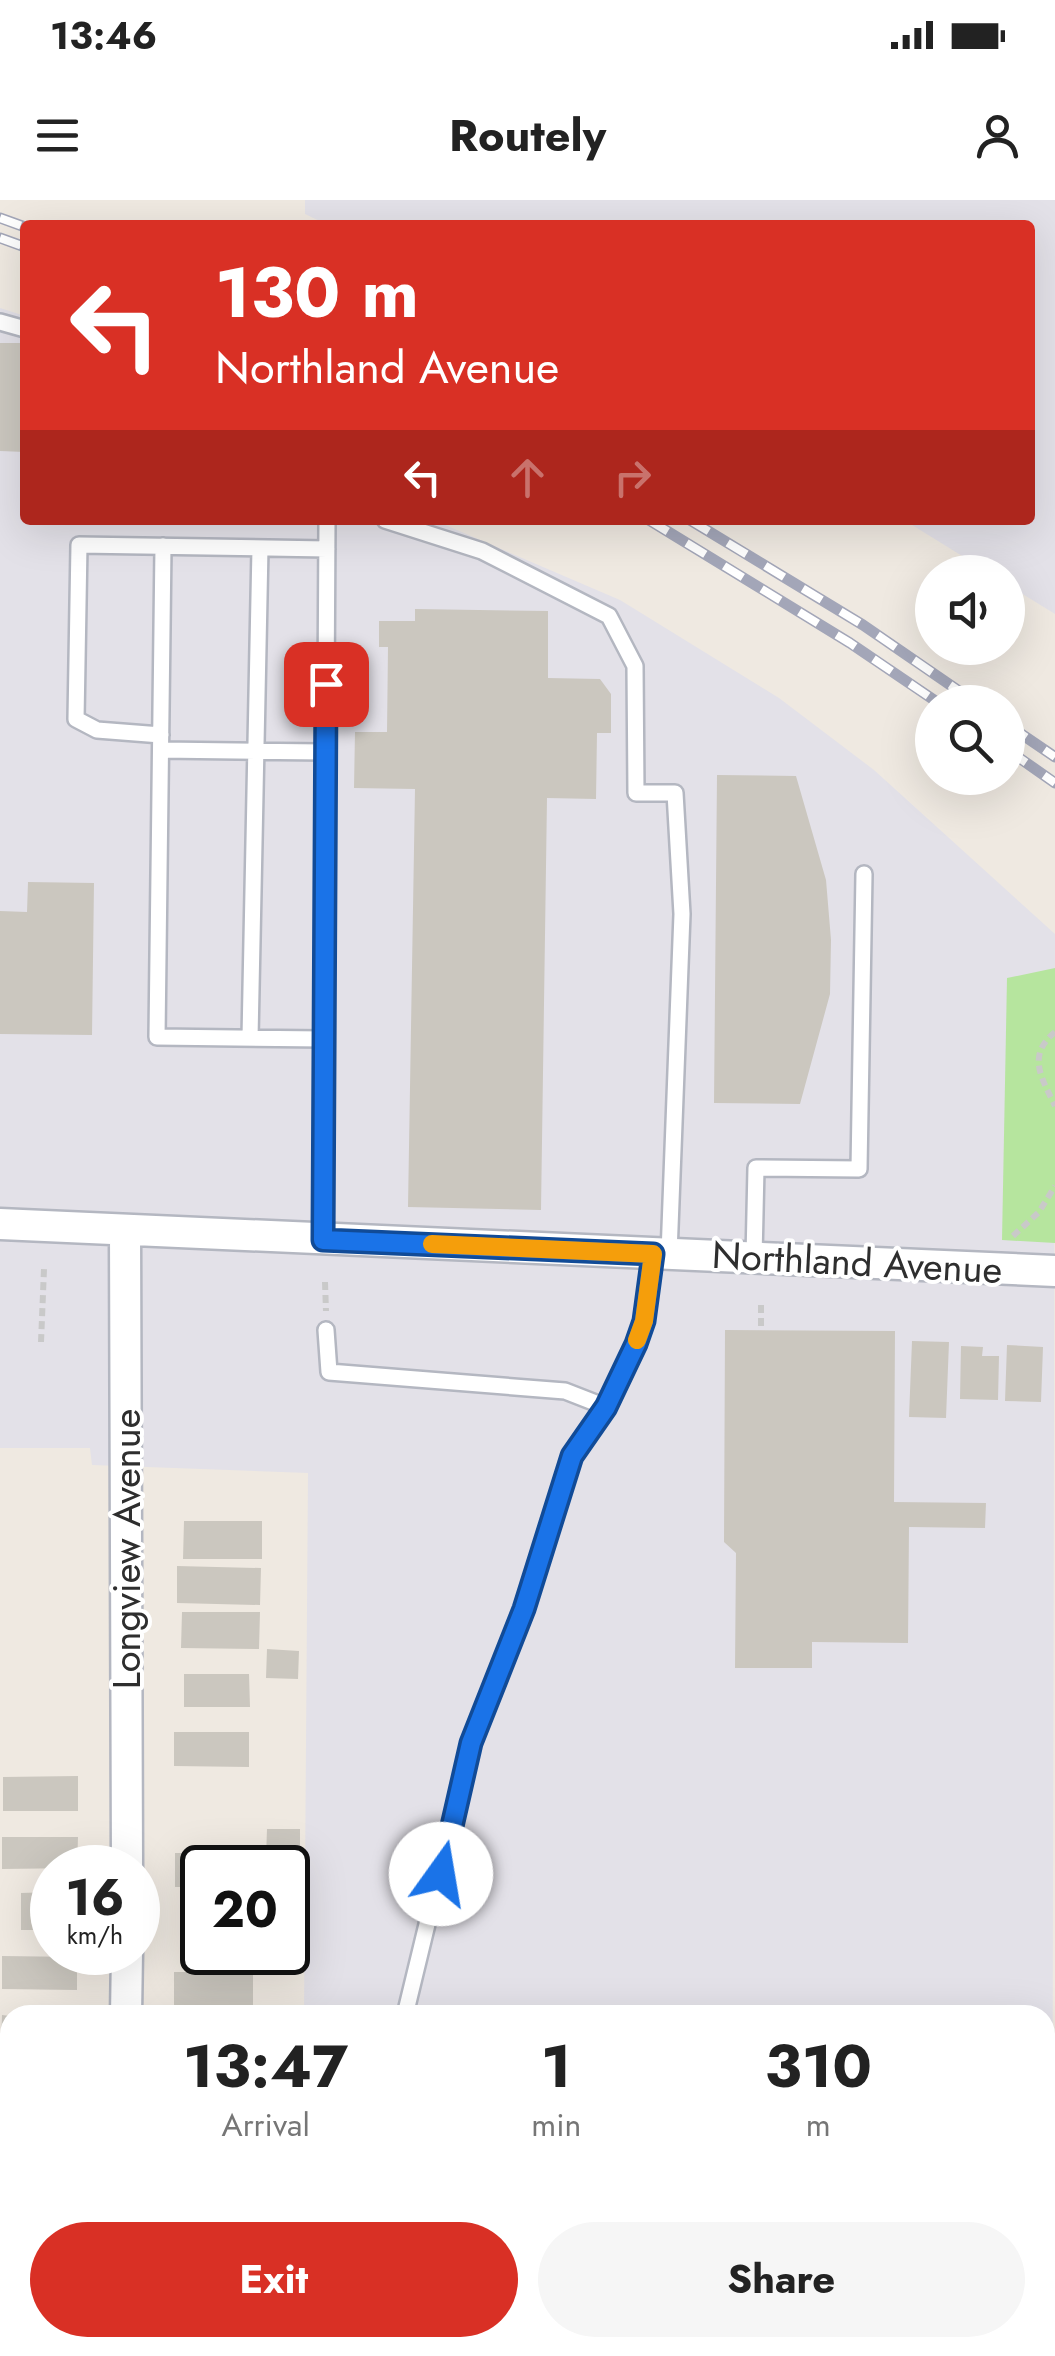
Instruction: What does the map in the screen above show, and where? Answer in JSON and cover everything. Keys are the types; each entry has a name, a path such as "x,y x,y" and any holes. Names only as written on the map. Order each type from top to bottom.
{"street":[{"name":"Northland Avenue","path":"0,1224 1055,1271"},
{"name":"Longview Avenue","path":"125,1230 127,1845"},
{"path":"126,2005 127,1975"}],"lane":[{"path":"323,1240 327,525"},
{"path":"401,525 482,551 610,616 635,666 636,793 675,793 682,914 661,1254 644,1321 606,1407 572,1456 524,1609 471,1743 407,2005"},
{"path":"326,752 161,743 97,730 76,719 80,544 327,549"},
{"path":"163,546 157,1037 324,1039"},
{"path":"250,1038 260,548"},
{"path":"754,1257 756,1168 858,1170 864,874"},
{"path":"326,1330 328,1372 566,1391 606,1407"}],"path":[{"path":"1055,1032 1043,1044 1037,1064 1055,1106"},
{"path":"1013,1236 1038,1212 1055,1188"},
{"path":"42,1342 44,1270"},
{"path":"762,1302 762,1326"}],"shaded area":[{"path":"305,200 1055,200 1055,614 1025,595 1025,555 961,555 912,525 1035,525 1035,220 318,220 305,214"},
{"path":"0,308 20,314 20,525 445,525 620,600 779,698 874,770 1055,934 1053,2005 304,2005 304,1975 310,1975 310,1845 305,1845 308,1473 92,1465 90,1448 0,1448"}],"green space":[{"path":"1055,968 1055,1243 1002,1240 1007,978"}],"building":[{"path":"0,343 20,343 20,452 0,451"},
{"path":"415,609 548,611 548,678 600,679 611,694 611,733 597,733 596,799 547,798 541,1210 408,1207 415,789 354,788 355,732 387,732 388,647 379,647 379,621 415,621"},
{"path":"717,775 796,776 826,880 830,994 800,1104 714,1103"},
{"path":"28,882 94,883 92,1035 0,1034 0,911 27,912"},
{"path":"725,1330 895,1331 894,1502 986,1503 985,1528 909,1527 908,1643 812,1642 812,1668 735,1668 736,1553 724,1542"},
{"path":"912,1341 949,1342 946,1418 909,1417"},
{"path":"1007,1345 1043,1347 1041,1402 1005,1401"},
{"path":"961,1346 983,1347 982,1356 999,1356 998,1400 960,1399"},
{"path":"184,1521 262,1521 262,1559 183,1559"},
{"path":"177,1566 261,1568 260,1605 177,1603"},
{"path":"182,1612 260,1612 259,1649 181,1648"},
{"path":"267,1649 299,1651 298,1679 266,1678"},
{"path":"184,1674 249,1674 250,1707 184,1707"},
{"path":"174,1732 249,1732 249,1767 174,1766"},
{"path":"78,1776 78,1811 3,1811 3,1777"},
{"path":"267,1829 300,1829 300,1845 266,1845"},
{"path":"2,1837 78,1837 78,1845 30,1845 30,1869 2,1869"},
{"path":"175,1853 180,1853 180,1887 175,1887"},
{"path":"21,1893 30,1893 30,1930 21,1930"},
{"path":"2,1956 30,1956 30,1975 77,1975 77,1990 2,1989"},
{"path":"174,1972 253,1975 253,2005 174,2005"}],"railway":[{"path":"0,218 20,225"},
{"path":"0,238 20,245"},
{"path":"657,525 915,687"},
{"path":"698,525 863,625 950,685"},
{"path":"1025,737 1055,757"},
{"path":"1025,762 1055,783"}],"slow traffic":[{"path":"432,1244 653,1254 644,1321 637,1340"}],"route":[{"path":"326,684 323,1240 653,1254 644,1321 636,1344 606,1407 572,1456 524,1609 471,1743 441,1874"}]}
